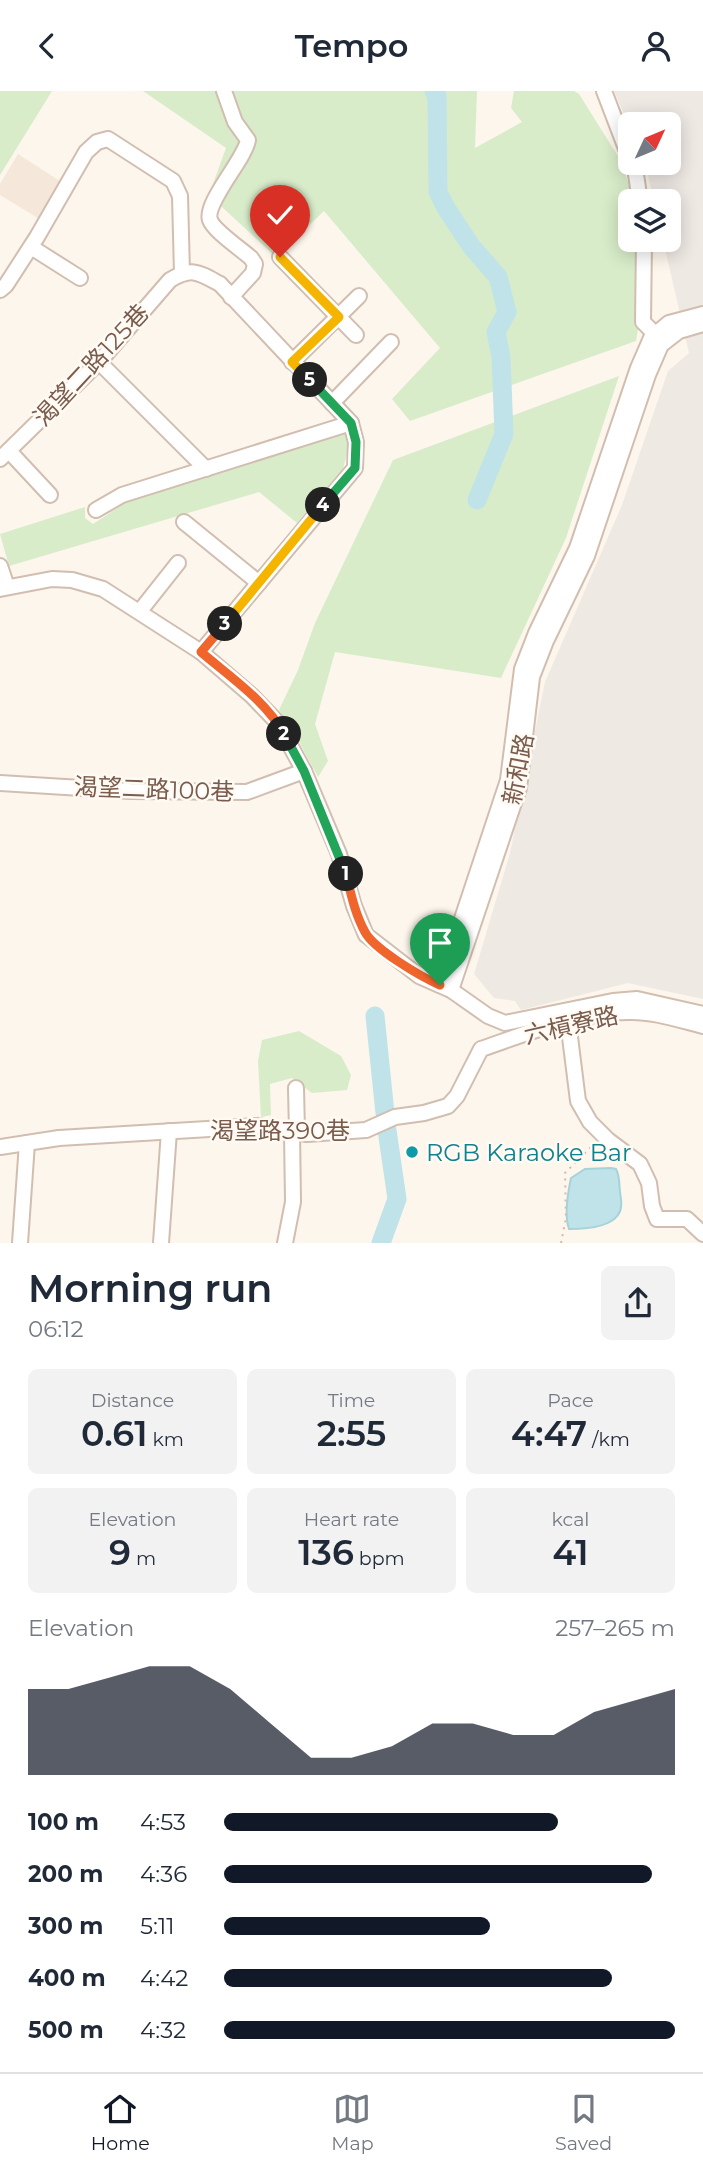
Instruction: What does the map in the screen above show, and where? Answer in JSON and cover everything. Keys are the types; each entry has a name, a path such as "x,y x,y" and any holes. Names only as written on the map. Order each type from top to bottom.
{"street":[{"path":"224,91 235,122 248,140 247,148 209,211 209,219 255,264 253,273 231,297"},
{"path":"604,91 618,127"},
{"path":"0,290 31,247 86,152 97,142 108,139 173,181 180,196 182,273 196,271 220,283 351,423 356,442 355,468 201,652"},
{"path":"31,247 80,278"},
{"path":"644,252 643,322 655,334 669,323 703,314"},
{"path":"280,257 356,335"},
{"name":"渴望二路125巷","path":"4,455 99,362 170,280 182,273"},
{"path":"292,362 359,296"},
{"name":"新和路","path":"445,988 519,788 532,677 546,641 587,556 648,375 661,345 679,331 703,324"},
{"name":"新和路","path":"445,988 508,780 522,669 536,633 577,548 638,368 655,334"},
{"path":"332,403 391,342"},
{"path":"99,362 206,469"},
{"path":"96,510 122,495 351,423"},
{"path":"4,455 50,495"},
{"path":"184,522 259,583"},
{"path":"140,611 178,563"},
{"path":"0,566 3,588 52,579 72,580 103,589 201,652 252,696 278,723 304,771 339,854 354,907 366,935 419,976 505,1023 613,1001 636,999 703,1014"},
{"name":"渴望二路100巷","path":"0,783 130,791 247,792 304,771"},
{"path":"0,777 0,783"},
{"name":"六槓寮路","path":"481,1049 568,1021 627,1011 703,1026"},
{"path":"568,1021 579,1101 590,1122 640,1164 649,1183 657,1219 687,1219 703,1234"},
{"name":"渴望路390巷","path":"0,1147 59,1138 258,1126 294,1133 366,1130 395,1117 448,1106 457,1096 481,1049"},
{"path":"285,1243 293,1202 296,1088"},
{"path":"161,1243 169,1131"},
{"path":"20,1243 27,1143"}],"path":[{"path":"561,1243 566,1218 565,1173 602,1133"}],"shaded area":[{"path":"614,91 703,91 703,999 628,983 521,1010 515,1001 494,998 474,974 510,853 545,682 622,505 668,371 689,353 666,252 681,252 681,189 651,189 648,175 681,175 681,112 623,112"},
{"path":"18,154 63,183 41,220 0,195 0,184"}],"green space":[{"path":"0,91 52,91 0,175"},
{"path":"143,91 477,91 475,148 522,122 511,108 514,91 574,91 579,94 618,156 618,175 626,175 630,189 618,189 618,252 639,252 641,312 636,341 410,421 392,399 440,348 324,211 276,257 209,195 226,148"},
{"path":"619,376 566,538 501,678 335,652 315,724 328,761 318,777 279,710 298,670 315,623 393,460"},
{"path":"346,433 348,451 343,469 297,523 259,492 9,566 0,534 85,507 85,518 93,524 130,500"},
{"path":"299,1031 341,1056 351,1075 347,1090 312,1093 292,1078 270,1084 271,1115 261,1117 258,1061 262,1040"}],"water":[{"path":"585,1169 616,1169 619,1177 621,1209 618,1215 602,1225 569,1229 567,1210 571,1178"}],"waterway":[{"path":"434,91 437,96 438,192 471,246 498,277 507,312 496,332 501,357 504,434 477,500"},
{"path":"375,1016 385,1113"},
{"path":"381,1243 397,1199 387,1130"}],"place":[{"name":"RGB Karaoke Bar","path":"412,1152"}],"route":[{"path":"280,257 339,317 292,362 351,423 356,442 355,468 201,652 252,696 278,723 304,771 339,854 354,907 366,935 419,976 440,985"}]}
